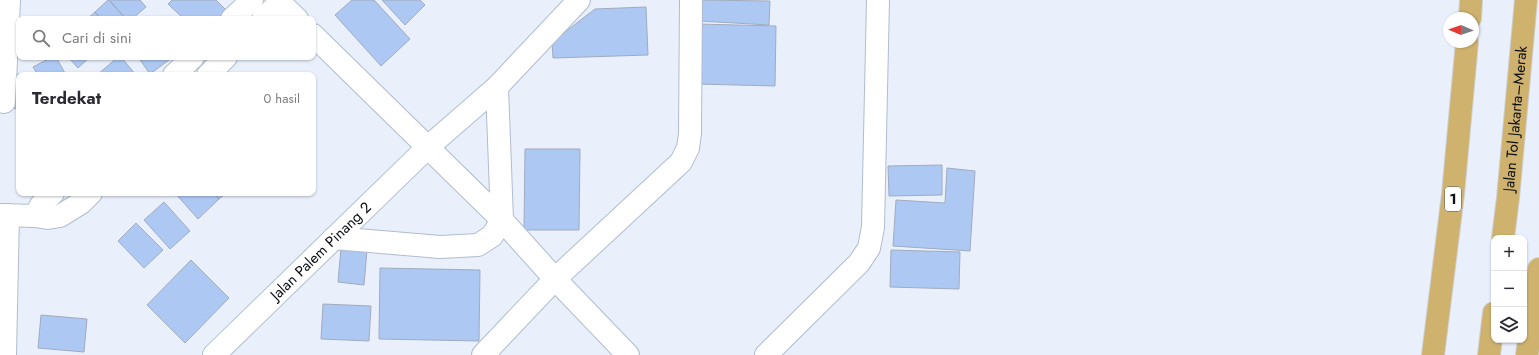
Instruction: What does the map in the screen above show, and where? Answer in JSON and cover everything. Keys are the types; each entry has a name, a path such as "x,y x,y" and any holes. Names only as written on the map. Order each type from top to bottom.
{"highway":[{"path":"1470,12 1471,0"},
{"name":"Jalan Tol Jakarta–Merak","path":"1503,235 1526,0"},
{"name":"1","path":"1433,355 1453,194 1466,48"},
{"path":"1527,355 1539,269"},
{"path":"1489,355 1491,338"}],"street":[{"path":"235,16 252,0"},
{"name":"Jalan Palem Pinang 2","path":"214,355 428,147 497,87 579,0"},
{"path":"483,355 555,279 681,162 688,148 690,134 691,0"},
{"path":"766,355 859,263 869,248 873,227 878,0"},
{"path":"266,16 280,1 294,16"},
{"path":"4,102 14,3"},
{"path":"316,38 502,220 555,279 628,355"},
{"path":"177,72 190,60"},
{"path":"211,72 223,60"},
{"path":"334,238 440,247 478,245 492,236 502,220 497,87"},
{"path":"35,216 41,205 50,196"},
{"path":"5,355 4,215 48,218 60,216 88,196"}],"building":[{"path":"109,0 123,16 98,16 95,12"},
{"path":"109,0 140,0 146,7 136,16 123,16"},
{"path":"172,0 216,0 227,11 223,16 181,16 168,4"},
{"path":"352,0 374,0 410,39 381,66 335,15"},
{"path":"382,0 420,0 425,5 405,25"},
{"path":"700,0 770,1 769,25 699,21"},
{"path":"646,7 648,55 553,58 552,42 595,9"},
{"path":"95,12 98,16 90,16"},
{"path":"698,24 776,26 775,86 697,84"},
{"path":"46,60 58,60 64,72 36,72 33,67"},
{"path":"71,60 87,60 78,68"},
{"path":"114,60 124,60 134,72 100,72"},
{"path":"140,60 169,60 153,72 149,72"},
{"path":"10,74 16,74 16,109 9,108"},
{"path":"525,149 580,149 579,230 524,230"},
{"path":"942,165 942,195 889,196 888,166"},
{"path":"947,168 975,171 970,251 893,246 896,200 945,203"},
{"path":"178,196 216,196 219,199 198,219"},
{"path":"164,202 190,231 170,249 144,220"},
{"path":"136,223 163,250 144,268 118,241"},
{"path":"341,248 367,250 364,285 338,282"},
{"path":"891,250 960,252 959,289 890,287"},
{"path":"191,260 229,298 185,343 147,305"},
{"path":"380,268 480,270 479,341 379,339"},
{"path":"323,304 371,306 369,341 321,339"},
{"path":"41,315 87,319 84,352 38,348"}]}
